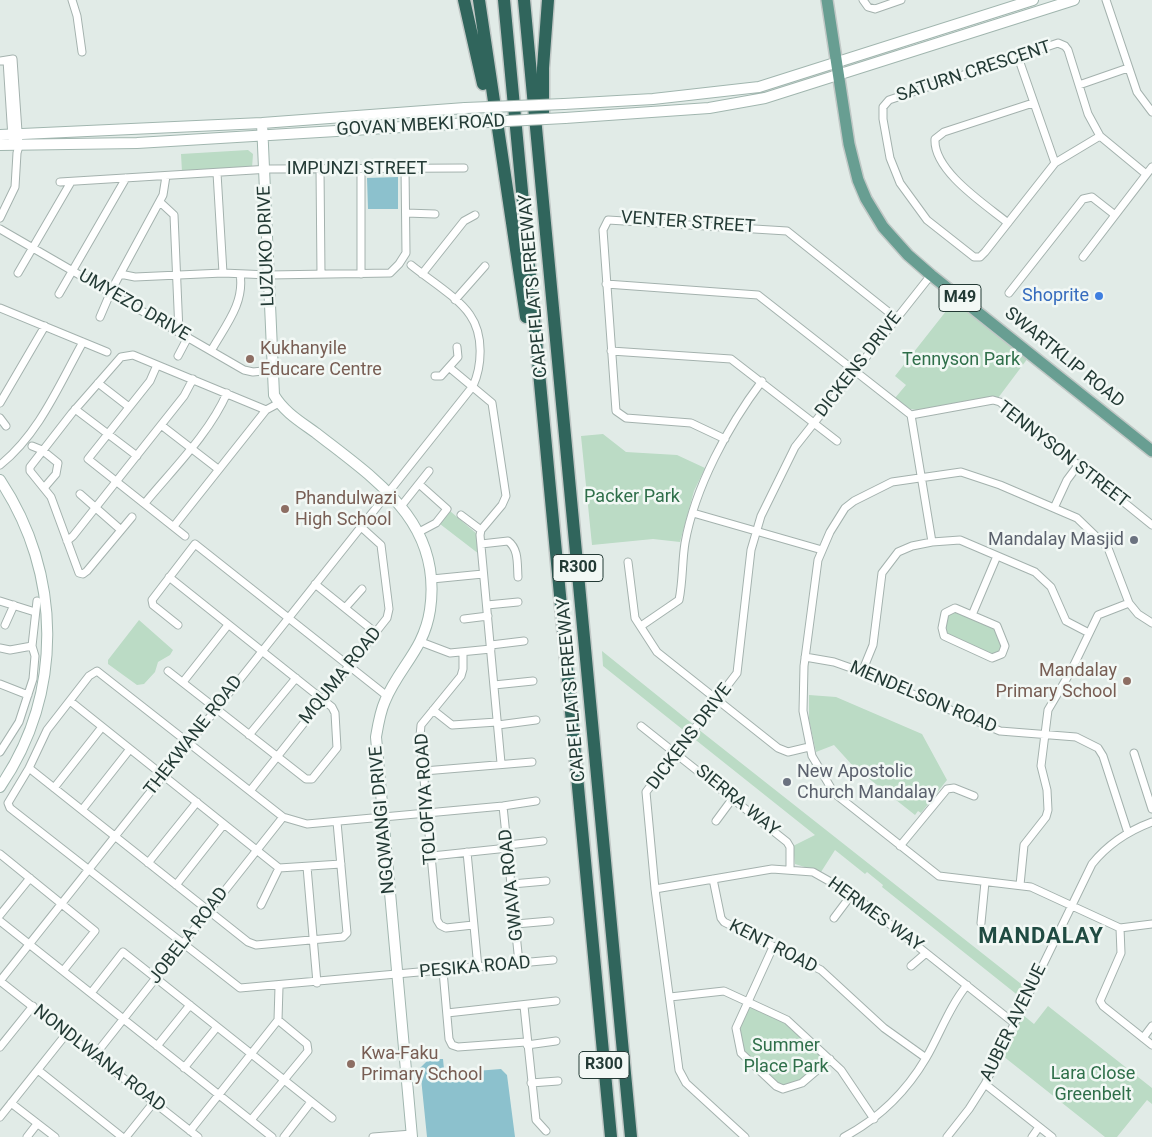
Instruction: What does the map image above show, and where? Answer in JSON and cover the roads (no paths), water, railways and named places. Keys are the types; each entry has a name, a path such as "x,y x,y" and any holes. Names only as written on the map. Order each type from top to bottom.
{"highway":[{"path":"464,0 486,94 500,139"},
{"path":"479,0 529,342 542,416"},
{"name":"CAPE FLATS FREEWAY","path":"504,0 611,1137"},
{"name":"CAPE FLATS FREEWAY","path":"524,0 631,1137"},
{"path":"548,0 542,92 552,232 552,291"}],"main road":[{"name":"M49","path":"827,0 836,62"},
{"name":"GOVAN MBEKI ROAD","path":"0,135 262,123 465,108 653,99 759,87 1032,0"},
{"name":"GOVAN MBEKI ROAD","path":"0,145 16,148 262,136 565,118 732,105 765,98 838,76 1074,0"},
{"name":"SWARTKLIP ROAD","path":"836,62 852,160 862,190 888,233 930,275 1152,451"},
{"name":"LUZUKO DRIVE","path":"262,123 272,370"},
{"path":"272,370 273,391 279,403"},
{"name":"NGQWANGI DRIVE","path":"279,403 388,491 402,505 419,532 427,554 432,579 429,619 421,642 387,696 376,737 412,1135"},
{"path":"0,480 21,516 37,557 46,602 48,636 44,677 36,710 21,751 0,787"}],"street":[{"path":"72,0 77,16 82,52"},
{"path":"863,0 868,7 875,9 901,0"},
{"path":"1106,0 1137,92 1152,112"},
{"name":"SATURN CRESCENT","path":"1100,136 1055,163 986,252 977,258 967,254 937,230 917,210 894,171 882,111 889,100 1053,44 1062,44 1068,50 1092,123 1100,136 1146,174"},
{"path":"1018,57 1055,163"},
{"path":"0,218 16,186 16,134 7,60"},
{"path":"1079,85 1128,68"},
{"path":"1008,223 956,180 942,160 935,139 944,132 1033,103"},
{"path":"1083,257 1152,167"},
{"path":"120,274 135,277 223,273 269,275 390,273 404,258 406,253 405,168"},
{"name":"IMPUNZI STREET","path":"60,182 264,170 464,168"},
{"path":"320,169 321,274"},
{"path":"361,169 361,274"},
{"path":"216,173 223,273"},
{"path":"100,317 110,292 160,202 165,190 166,176"},
{"path":"59,294 126,178"},
{"path":"18,274 71,182"},
{"path":"1008,293 1083,199 1092,197 1115,215"},
{"path":"160,202 174,215 179,332"},
{"path":"406,214 434,214"},
{"path":"422,274 464,221 475,215"},
{"name":"VENTER STREET","path":"725,439 691,423 626,418 618,414 615,408 602,230 605,222 611,219 782,229 793,235 896,318"},
{"name":"UMYEZO DRIVE","path":"0,229 244,370 253,372 272,370"},
{"path":"410,265 470,314 476,327 480,368 473,386"},
{"path":"455,300 485,266"},
{"path":"211,351 239,303 242,292 240,274"},
{"name":"DICKENS DRIVE","path":"745,1137 686,1082 680,1074 655,889 646,796 648,787 737,673 750,558 756,531 764,509 792,451 930,275"},
{"path":"606,284 758,295 855,370 911,415 932,542"},
{"path":"0,309 107,352"},
{"path":"0,403 45,326"},
{"path":"178,356 188,337"},
{"path":"0,464 14,453 34,429 83,342"},
{"path":"435,376 441,376 450,368 458,357 457,347"},
{"path":"611,351 727,358 735,361 837,441"},
{"path":"132,517 83,574 79,573 51,497 30,471 30,467 42,450 75,409 126,355 132,355 266,410"},
{"path":"157,365 150,381 88,458 185,536"},
{"path":"450,368 492,403 506,496 502,505 481,530 501,763"},
{"path":"67,540 117,481 184,396 193,379"},
{"path":"641,626 676,604 679,600 685,543 701,488 740,411 762,381"},
{"path":"98,383 129,407"},
{"name":"THEKWANE ROAD","path":"0,981 473,386"},
{"path":"145,503 221,407 227,393"},
{"name":"TENNYSON STREET","path":"911,415 994,400 1000,402 1152,525"},
{"path":"174,526 266,410 279,403"},
{"path":"75,409 137,456"},
{"path":"0,418 6,426"},
{"path":"161,425 218,469"},
{"path":"32,446 42,450 58,463 58,467 44,488"},
{"path":"1054,508 1067,480 1079,464"},
{"path":"402,505 429,471"},
{"path":"1152,623 1138,614 1129,603 1108,548 1079,519 1000,485 961,472 887,484 848,505 830,532 822,550 814,573 805,657 803,712 809,747 815,764 834,793 939,876 1020,885 1036,889 1120,928 1152,924"},
{"path":"419,484 445,505 446,510 436,523 419,532"},
{"path":"80,494 121,530"},
{"path":"693,513 822,550"},
{"path":"461,515 481,530"},
{"name":"MQUMA ROAD","path":"250,790 387,618 389,612 382,546 360,526"},
{"path":"862,672 874,639 882,573 898,552 912,546 932,542 960,540 1038,574 1051,587 1066,621 1089,633"},
{"path":"481,544 508,541 511,543 516,551 518,577"},
{"path":"178,625 152,603 152,598 195,544 387,696"},
{"path":"972,615 998,556"},
{"path":"628,562 634,612 657,652 781,750 788,752 809,747"},
{"path":"432,579 484,574"},
{"path":"168,671 277,757 310,780 336,751 338,743 335,712 323,699 169,577"},
{"path":"314,584 376,633"},
{"path":"345,608 362,589"},
{"path":"0,601 35,612"},
{"path":"0,752 2,743 16,729 34,671 35,656 32,646 37,601"},
{"path":"487,605 518,602"},
{"path":"1020,885 1024,847 1046,817 1048,810 1047,790 1041,766 1049,708 1071,670 1099,614 1129,603"},
{"path":"5,625 14,605"},
{"path":"955,608 972,615 998,628 1005,646 1000,656 992,658 944,636 942,631 944,615 949,609 955,608"},
{"path":"464,618 488,616"},
{"path":"183,682 228,625"},
{"path":"421,642 446,652 463,652 524,641"},
{"path":"0,648 10,650 32,646"},
{"name":"TOLOFIYA ROAD","path":"463,652 464,669 461,676 420,728 438,923 446,928 473,925"},
{"name":"MENDELSON ROAD","path":"805,657 834,662 862,672 1000,730 1076,736 1101,751 1128,833"},
{"path":"337,822 347,933 342,938 260,945 252,944 29,768 45,733 95,671 102,673 283,817 307,824 503,806 536,801"},
{"path":"249,735 296,678"},
{"path":"494,684 533,681"},
{"path":"0,684 28,695"},
{"path":"70,701 280,868 341,864"},
{"path":"433,710 452,725 536,720"},
{"name":"SIERRA WAY","path":"641,726 788,842 790,868"},
{"path":"54,788 102,727"},
{"path":"82,810 130,749"},
{"path":"1134,753 1149,790 1152,809"},
{"path":"424,771 501,763 532,762"},
{"name":"PESIKA ROAD","path":"29,768 10,799 10,808 240,988 279,987 553,960"},
{"path":"900,846 947,789 954,788 974,796"},
{"path":"716,821 733,798"},
{"path":"148,863 197,802"},
{"name":"GWAVA ROAD","path":"503,806 519,964"},
{"name":"JOBELA ROAD","path":"95,1055 283,817"},
{"name":"AUBER AVENUE","path":"947,1137 969,1109 985,1084 1087,872 1110,845 1128,833 1152,822"},
{"path":"176,885 224,824"},
{"path":"432,856 543,841"},
{"path":"466,852 478,968"},
{"path":"1,857 62,903 95,931 63,971"},
{"path":"306,867 317,983"},
{"path":"261,905 280,868"},
{"name":"HERMES WAY","path":"655,889 768,869 790,868 813,872 852,894 1014,1023"},
{"path":"0,916 30,878"},
{"name":"KENT ROAD","path":"713,879 722,920 821,970 884,1028 926,1058"},
{"path":"512,884 546,881"},
{"path":"982,924 985,882"},
{"path":"834,918 852,894"},
{"path":"0,921 272,1137"},
{"path":"516,924 550,921"},
{"path":"1120,928 1121,952 1100,1001 1103,1006 1152,1045"},
{"path":"774,947 736,1026 738,1047 776,1086 788,1089 800,1084 830,1059"},
{"path":"91,993 123,952 332,1118"},
{"path":"911,966 926,953"},
{"path":"443,971 448,1039 454,1047 556,1041"},
{"name":"NONDLWANA ROAD","path":"0,981 198,1137"},
{"path":"844,1137 874,1119 903,1090 926,1058 952,1006 967,985"},
{"path":"190,1131 278,1020 279,987"},
{"path":"670,997 724,991 787,1020 844,1074 874,1119"},
{"path":"447,1013 556,1001"},
{"path":"157,1046 190,1005"},
{"path":"1,1045 33,1006"},
{"path":"524,1006 536,1120 546,1131"},
{"path":"251,1120 308,1048 305,1043 278,1020"},
{"path":"1143,1038 1152,1026"},
{"path":"184,1068 218,1027"},
{"path":"0,1117 3,1107 11,1103 67,1033"},
{"path":"38,1070 124,1137 154,1102"},
{"path":"532,1083 558,1082"},
{"path":"985,1084 1052,1137"},
{"path":"284,1137 311,1102"},
{"path":"11,1103 54,1137"},
{"path":"27,1137 37,1124"},
{"path":"1032,1137 1039,1127"},
{"path":"373,1137 412,1135"}],"water":[{"path":"398,177 398,209 368,209 367,178"},
{"path":"429,1059 443,1059 444,1069 451,1073 501,1069 507,1075 515,1137 427,1137 420,1068"}],"place":[{"name":"Shoprite","path":"1099,296"},
{"name":"Kukhanyile Educare Centre","path":"250,359"},
{"name":"Phandulwazi High School","path":"285,509"},
{"name":"Mandalay Masjid","path":"1134,540"},
{"name":"Mandalay Primary School","path":"1127,681"},
{"name":"New Apostolic Church Mandalay","path":"787,782"},
{"name":"Kwa-Faku Primary School","path":"351,1064"}],"district":[{"name":"MANDALAY","path":"1041,937"}],"park label":[{"name":"Tennyson Park","path":"961,360"},
{"name":"Packer Park","path":"632,497"},
{"name":"Summer Place Park","path":"786,1056"},
{"name":"Lara Close Greenbelt","path":"1093,1084"}]}
